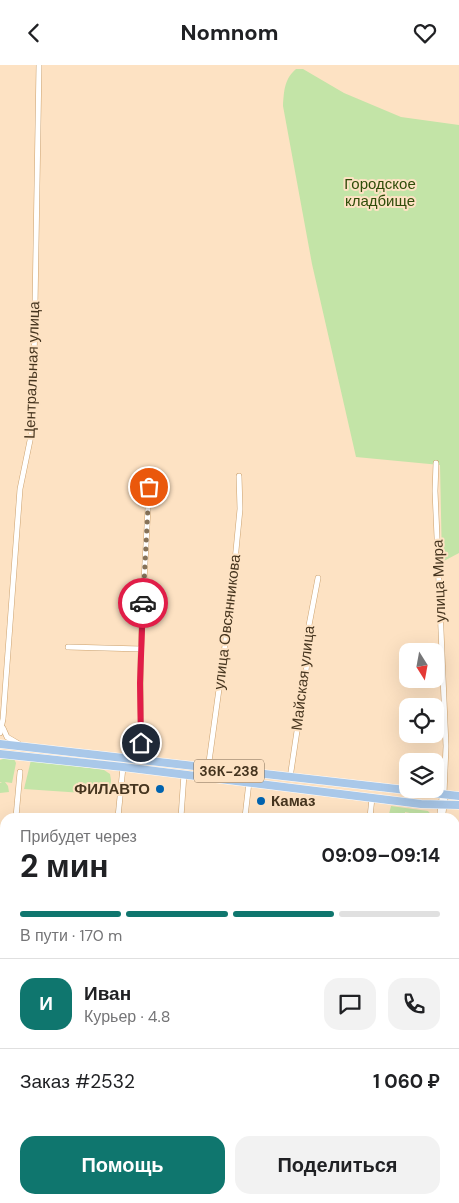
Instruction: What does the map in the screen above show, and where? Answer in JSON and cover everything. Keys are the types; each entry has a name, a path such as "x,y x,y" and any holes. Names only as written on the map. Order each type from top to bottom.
{"main road":[{"name":"36К-238","path":"0,744 399,789"},
{"path":"0,754 184,774 372,798 459,805"},
{"name":"36К-238","path":"444,794 459,796"},
{"name":"улица Мира","path":"441,813 443,798"}],"street":[{"name":"Центральная улица","path":"0,733 3,719 20,489 33,426 39,65"},
{"name":"улица Мира","path":"436,463 435,491 446,746 444,794"},
{"name":"улица Овсянникова","path":"208,769 231,602 240,509 239,476"},
{"path":"143,761 140,724 141,649 149,487"},
{"name":"Майская улица","path":"290,778 308,657 306,641 318,577"},
{"path":"68,647 141,649"},
{"path":"1,726 12,741 26,748"},
{"path":"118,813 123,767"},
{"path":"16,813 20,772"},
{"path":"181,813 184,774"},
{"path":"245,813 249,782"},
{"path":"370,813 372,798"}],"green space":[{"name":"Городское кладбище","path":"296,69 303,69 344,93 401,117 459,125 459,553 442,562 440,465 356,457 312,264 283,106 287,81"},
{"path":"6,758 14,759 16,763 12,783 5,782 9,792 0,793 0,783 2,782 0,782 0,760"},
{"path":"31,760 104,770 110,774 110,793 24,789"},
{"path":"391,806 428,811 430,813 405,812 389,813"}],"way so far":[{"path":"143,603 149,487"}],"place":[{"name":"ФИЛАВТО","path":"160,789"},
{"name":"Камаз","path":"261,801"}],"route":[{"path":"141,743 140,683 143,603"}]}
